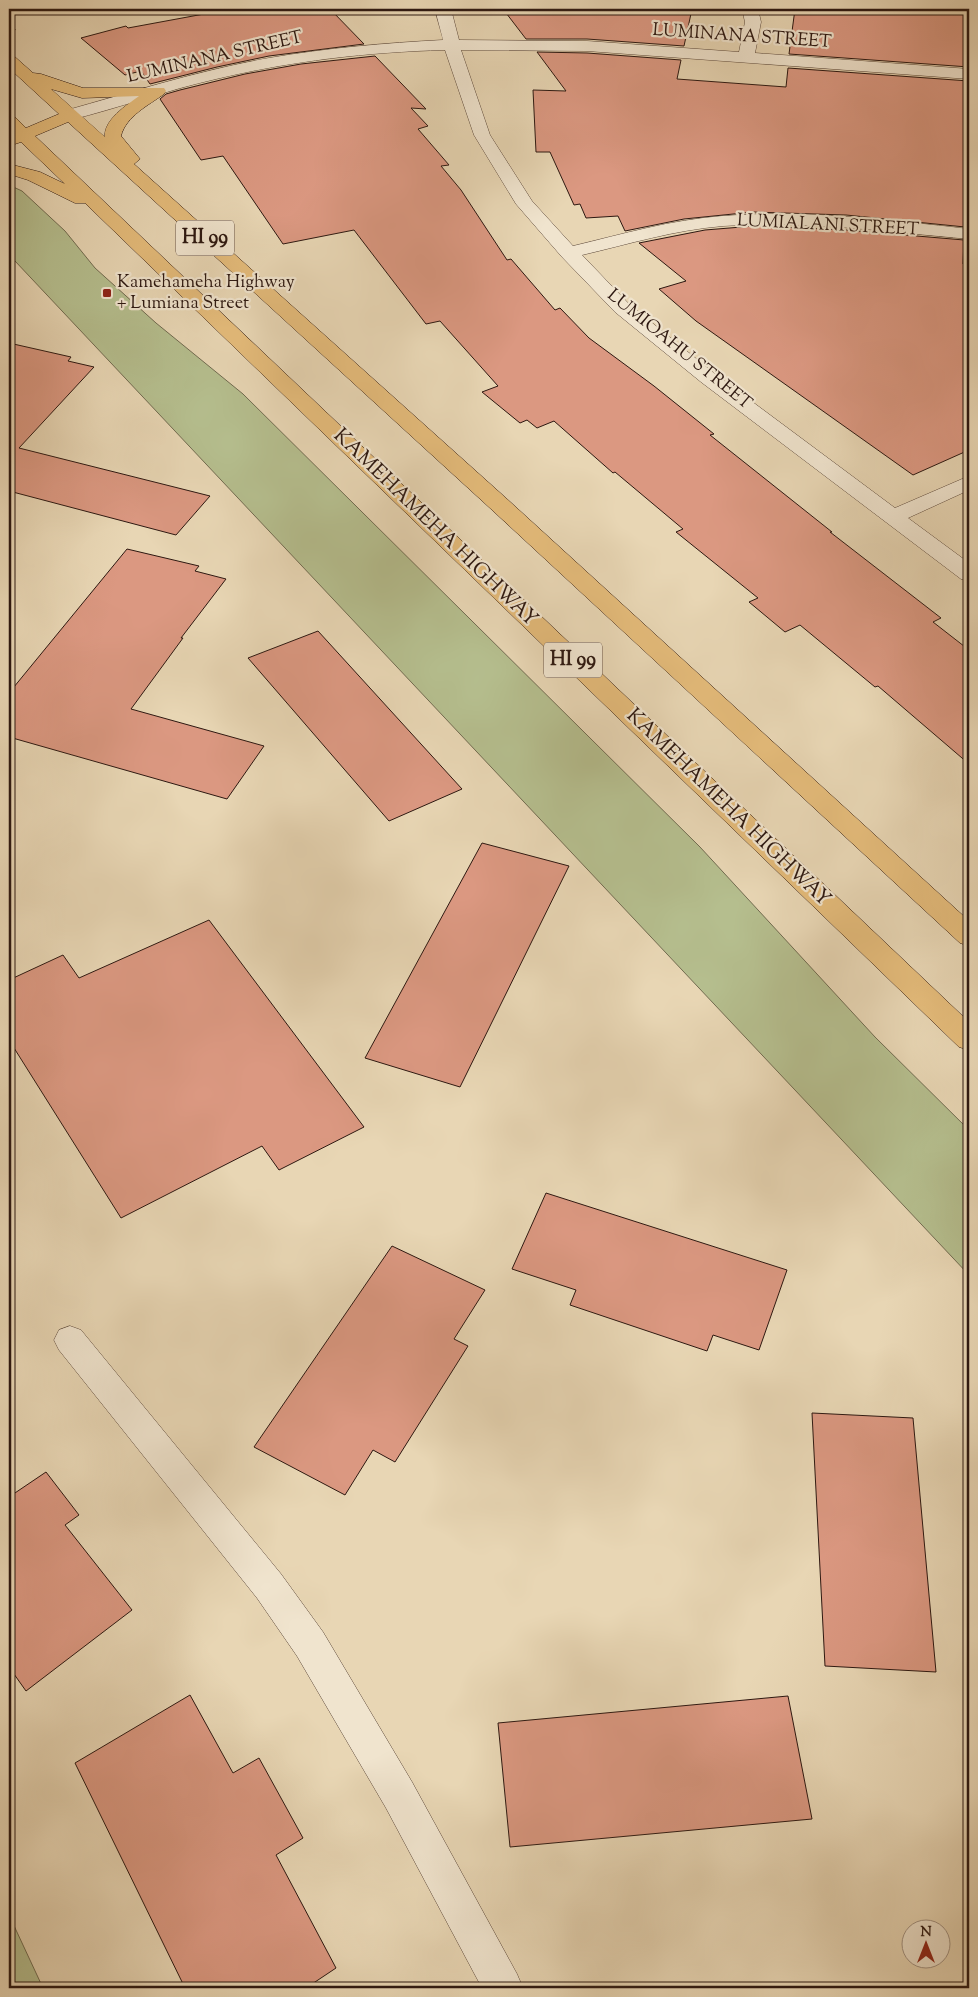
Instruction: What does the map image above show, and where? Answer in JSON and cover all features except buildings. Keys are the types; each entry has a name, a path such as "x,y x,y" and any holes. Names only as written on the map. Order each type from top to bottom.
{"main road":[{"path":"15,65 54,85 82,92 158,91"},
{"name":"HI 99","path":"15,65 499,504 969,936"},
{"path":"142,181 136,166 112,136 112,130 123,117 158,91"},
{"name":"LUMINANA STREET","path":"13,130 70,115"},
{"name":"KAMEHAMEHA HIGHWAY","path":"13,130 99,206 969,1039"},
{"path":"9,169 34,176 99,206"}],"street":[{"name":"LUMIOAHU STREET","path":"444,9 469,103 482,135 525,204 569,253 622,308 708,378 969,574"},
{"path":"746,58 753,22 750,9"},
{"name":"LUMINANA STREET","path":"70,115 216,74 295,58 371,49 452,44 587,46 969,74"},
{"name":"LUMIALANI STREET","path":"569,253 687,225 755,219 824,222 969,234"},
{"path":"894,516 969,482"},
{"path":"70,1340 269,1586 310,1644 399,1795 503,1988"}],"green space":[{"path":"9,185 22,191 65,231 95,268 156,323 243,394 700,847 875,1037 969,1130 969,1275 15,261 9,258"},
{"path":"9,1915 43,1988 9,1988"}],"place":[{"name":"Kamehameha Highway + Lumiana Street","path":"107,293"}]}
